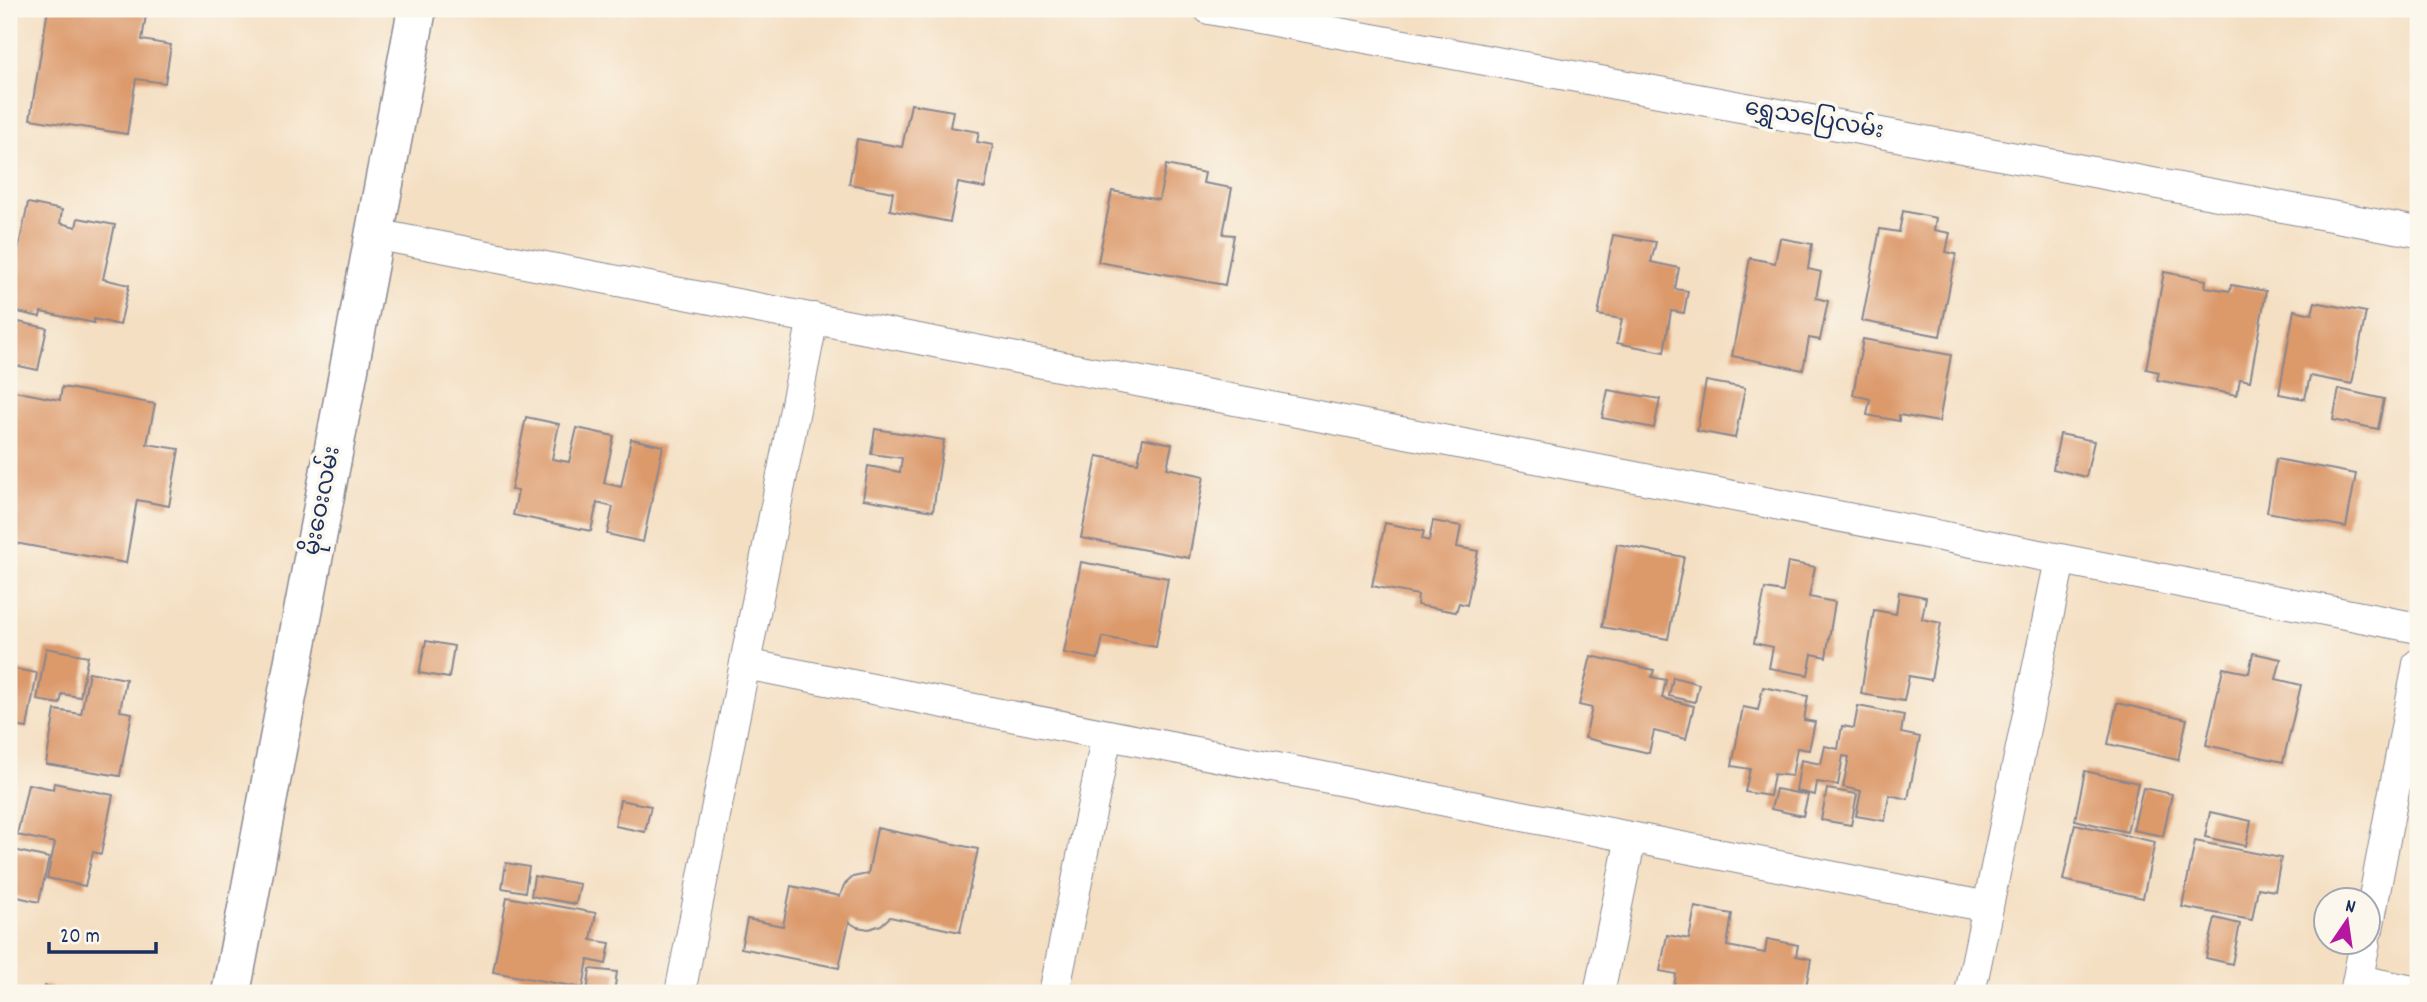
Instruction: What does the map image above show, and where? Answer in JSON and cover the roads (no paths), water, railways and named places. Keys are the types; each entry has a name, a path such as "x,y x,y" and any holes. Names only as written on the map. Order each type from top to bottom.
{"street":[{"name":"မိုးဝေးလမ်း","path":"231,993 417,9"},
{"name":"ရွှေသပြေလမ်း","path":"1209,9 2418,232"},
{"path":"374,234 2418,628"},
{"path":"680,993 813,318"},
{"path":"1970,993 2060,559"},
{"path":"745,664 1988,908"},
{"path":"2376,886 2418,664"},
{"path":"1054,993 1107,734"},
{"path":"1599,993 1631,837"},
{"path":"2362,956 2356,987 2418,992"}]}
